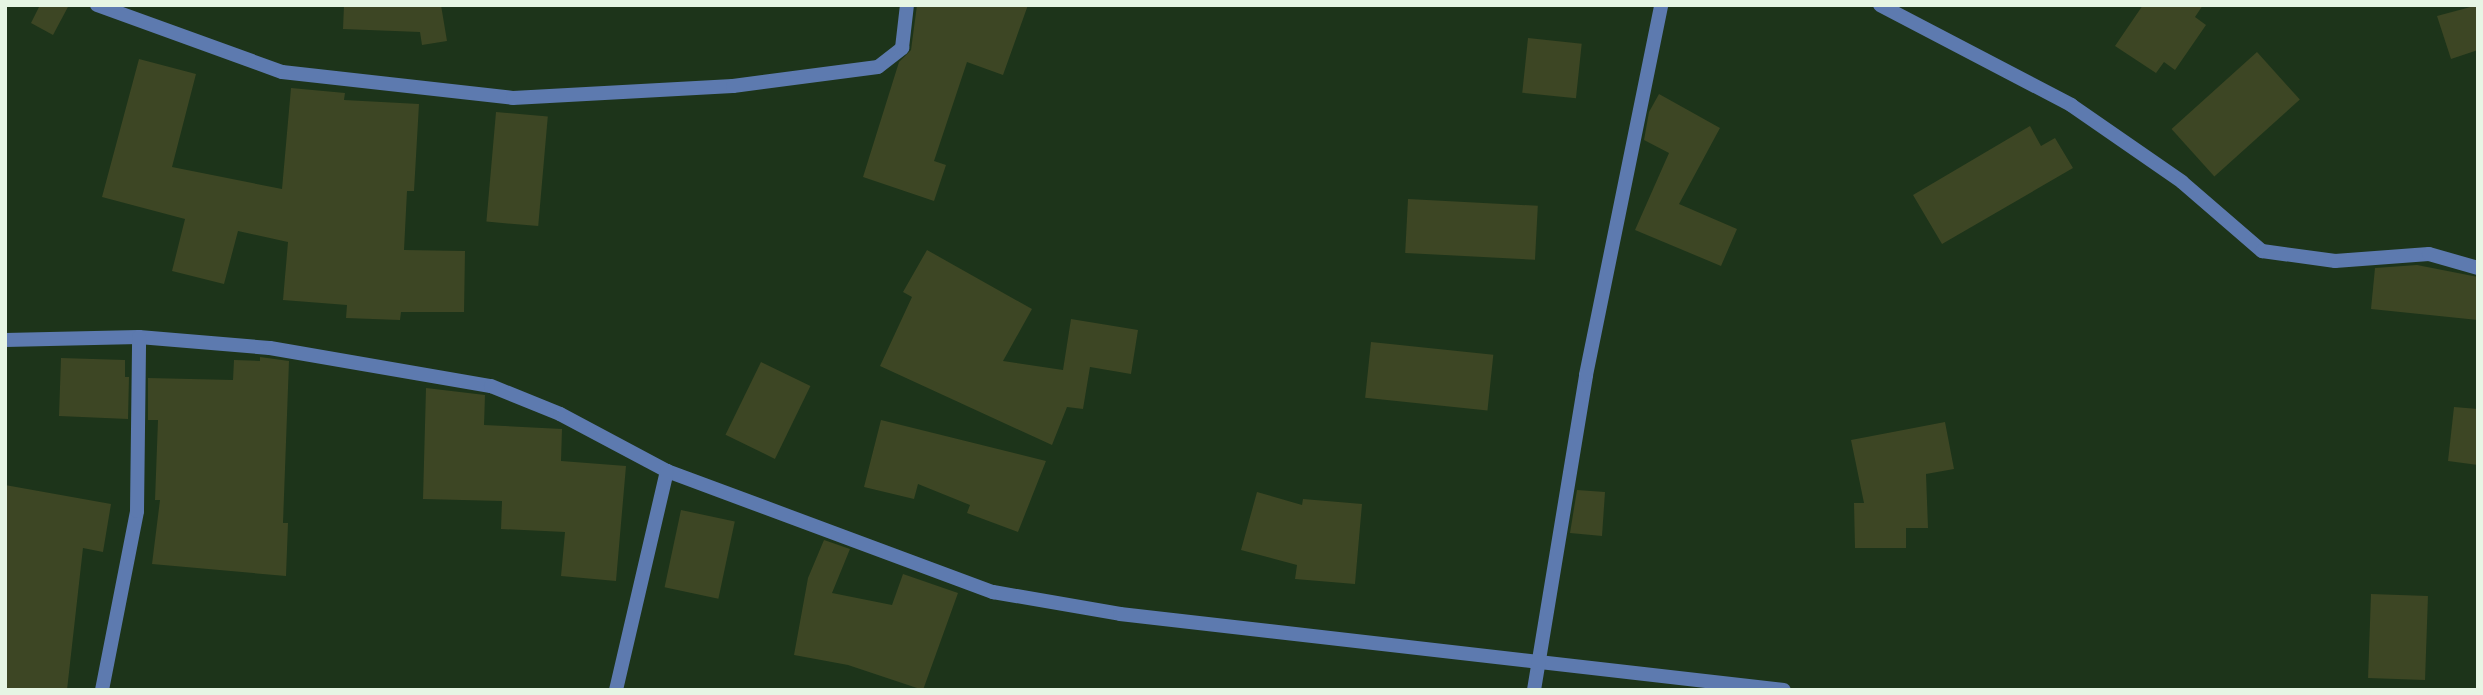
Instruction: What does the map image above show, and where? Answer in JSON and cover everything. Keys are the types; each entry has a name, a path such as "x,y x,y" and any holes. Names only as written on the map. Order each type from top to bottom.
{"street":[{"path":"97,5 118,9 282,72 513,98 733,86 878,67 902,48 907,5"},
{"path":"1534,690 1586,375 1661,5"},
{"path":"1880,5 2071,105 2182,183 2262,251 2335,261 2429,254 2478,268"},
{"path":"5,340 139,337 270,348 491,386 560,414 667,471 993,592 1121,614 1784,690"},
{"path":"102,690 136,511 139,337"},
{"path":"616,690 667,471"}],"building":[{"path":"40,5 69,5 53,35 31,23"},
{"path":"344,5 441,5 447,41 422,45 420,32 343,29"},
{"path":"917,5 1028,5 1003,75 967,62 934,161 946,165 934,201 863,177 899,62 911,50"},
{"path":"2143,5 2203,5 2195,17 2206,25 2175,70 2164,62 2156,73 2115,46"},
{"path":"2478,5 2478,50 2451,59 2437,16"},
{"path":"1528,38 1582,44 1576,98 1522,93"},
{"path":"2257,52 2300,100 2214,177 2172,129"},
{"path":"139,59 196,74 172,167 282,189 291,88 345,93 344,100 419,104 414,191 407,191 404,250 465,251 464,312 401,312 400,320 346,318 347,305 283,300 288,242 238,231 224,284 172,271 185,219 102,197"},
{"path":"1659,94 1720,128 1679,204 1737,229 1721,266 1635,230 1669,153 1644,140 1649,112"},
{"path":"496,112 548,117 538,226 486,222"},
{"path":"2030,126 2041,146 2055,138 2073,168 1942,244 1913,195"},
{"path":"1408,199 1538,206 1535,260 1405,253"},
{"path":"927,250 1032,309 1003,361 1063,370 1071,319 1138,330 1131,374 1090,367 1083,409 1067,407 1052,445 880,366 912,297 903,292"},
{"path":"2417,265 2478,277 2478,320 2371,309 2375,268"},
{"path":"1371,342 1493,355 1487,411 1365,398"},
{"path":"260,357 289,361 283,523 288,523 286,576 152,564 160,500 155,500 158,420 148,420 148,378 233,380 234,360 260,361"},
{"path":"61,358 125,360 125,377 129,377 128,419 59,416"},
{"path":"761,362 810,386 775,459 725,435"},
{"path":"426,388 485,395 484,425 562,429 561,461 626,466 616,581 561,576 565,532 501,529 502,501 423,499"},
{"path":"2454,407 2478,409 2478,465 2448,461"},
{"path":"881,420 1046,461 1018,532 967,513 970,505 918,484 914,499 864,487"},
{"path":"1945,422 1954,469 1926,474 1928,528 1906,528 1906,548 1855,548 1854,503 1864,503 1851,440"},
{"path":"5,485 111,504 103,552 83,548 67,690 5,688"},
{"path":"1577,490 1605,492 1602,536 1570,533"},
{"path":"1257,492 1302,505 1303,499 1362,504 1355,584 1295,579 1297,565 1241,550"},
{"path":"681,510 735,521 718,599 665,587"},
{"path":"824,540 850,549 832,593 892,605 903,574 958,593 923,690 848,665 794,655 808,578"},
{"path":"2371,594 2428,596 2425,680 2368,678"}]}
